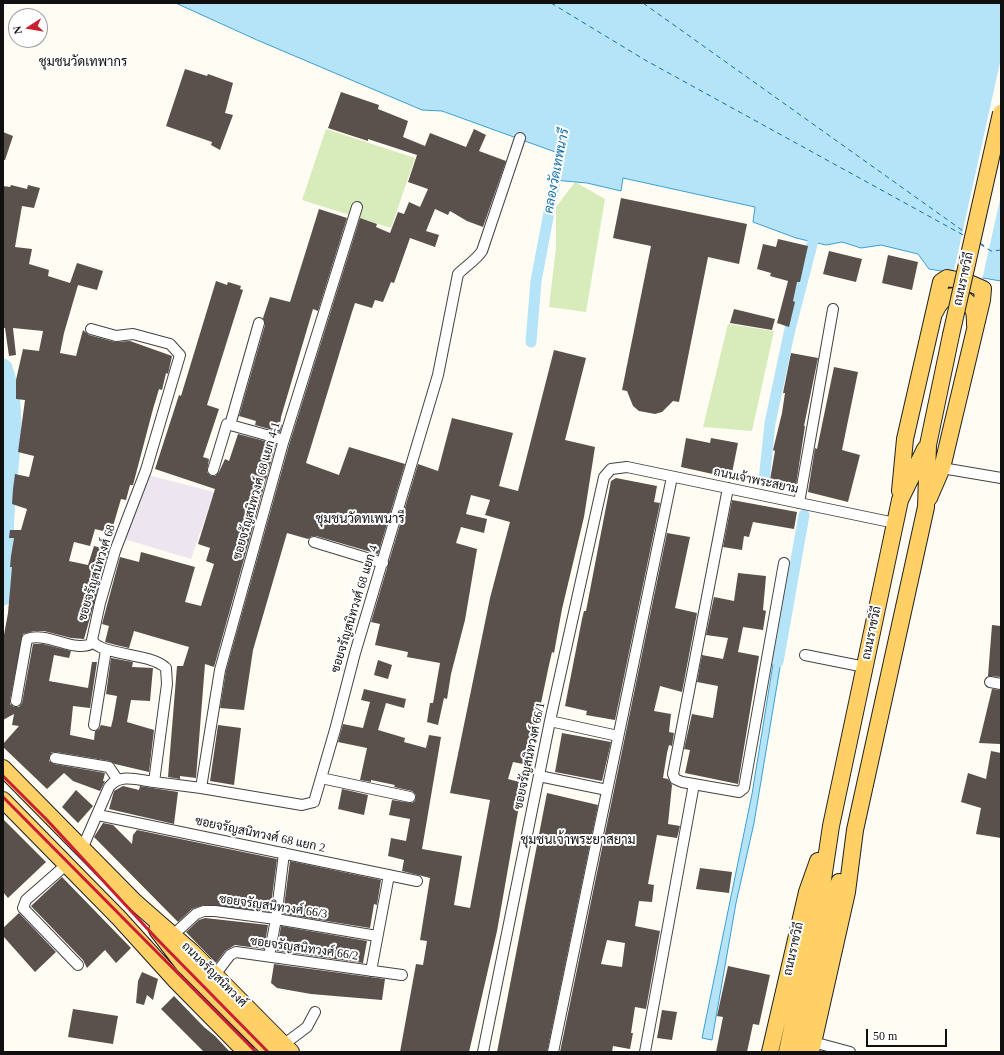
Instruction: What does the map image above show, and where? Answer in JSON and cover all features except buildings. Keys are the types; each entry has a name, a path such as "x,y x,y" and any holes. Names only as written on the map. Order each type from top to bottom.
{"main road":[{"name":"ถนนราชวิถี","path":"799,1024 835,894 855,830 926,507 928,445 1001,113"},
{"path":"900,500 905,439 940,282 947,278 967,282 983,289 982,300 942,468 926,507"},
{"name":"ถนนราชวิถี","path":"799,1024 831,826 900,500 928,445"},
{"name":"ถนนจรัญสนิทวงศ์","path":"3,768 135,902 173,934 282,1050"},
{"name":"ถนนจรัญสนิทวงศ์","path":"3,800 67,864 119,918 176,981 246,1052"},
{"name":"ถนนราชวิถี","path":"770,1052 807,892 831,826"},
{"name":"ถนนราชวิถี","path":"812,1047 847,892 855,830"},
{"name":"ถนนจรัญสนิทวงศ์","path":"135,902 183,964 282,1050"},
{"name":"ถนนจรัญสนิทวงศ์","path":"119,918 176,970 259,1052"},
{"path":"787,1052 799,1024"},
{"path":"799,1024 799,1052"}],"street":[{"name":"ซอยจรัญสนิทวงศ์ 68 แยก 4","path":"154,782 201,788 302,806 314,802 355,653 383,564 438,375 458,274 468,263 478,258 482,252 520,138"},
{"name":"ซอยจรัญสนิทวงศ์ 68 แยก 4-1","path":"201,788 220,670 284,440 357,207"},
{"path":"799,503 833,309"},
{"path":"230,425 259,323"},
{"name":"ซอยจรัญสนิทวงศ์ 68","path":"91,329 116,336 133,334 170,344 180,354 146,470 115,551 93,631 93,643"},
{"path":"213,470 227,424 284,440"},
{"name":"ถนนเจ้าพระสยาม","path":"611,469 627,467 895,523"},
{"path":"942,468 1001,478"},
{"name":"ซอยจรัญสนิทวงศ์ 66/1","path":"483,1052 550,722 600,487 604,477 611,469"},
{"path":"553,1052 672,477"},
{"path":"728,488 673,774 677,780 739,792 744,788 784,563"},
{"path":"314,542 383,564"},
{"path":"16,700 28,639 38,638 85,646 93,643 96,646 106,650 134,654 160,662 166,668 167,684 154,782 121,778 117,779 109,787 98,815 82,848"},
{"path":"94,725 106,650"},
{"path":"805,655 865,667"},
{"path":"990,682 1001,684"},
{"path":"550,722 618,736"},
{"path":"55,758 109,767 117,779"},
{"path":"539,776 607,790"},
{"path":"321,778 410,797"},
{"path":"645,1052 676,893 694,784"},
{"name":"ซอยจรัญสนิทวงศ์ 68 แยก 2","path":"98,815 417,881"},
{"path":"269,956 276,919 284,853"},
{"path":"67,864 26,900 23,908 78,966"},
{"path":"371,971 388,874"},
{"name":"ซอยจรัญสนิทวงศ์ 66/3","path":"173,934 196,914 204,911 276,919 377,936"},
{"name":"ซอยจรัญสนิทวงศ์ 66/2","path":"214,976 230,955 236,952 402,976"},
{"path":"282,1050 307,1027 315,1012"},
{"path":"812,1047 850,1052"}],"shaded area":[{"path":"148,475 214,492 191,559 124,539"}],"green space":[{"path":"326,129 415,158 391,228 302,200"},
{"path":"575,182 605,199 586,312 549,307 556,248 556,207"},
{"path":"728,324 774,331 752,431 703,427"}],"water":[{"path":"176,3 1001,3 1001,281 929,269 918,254 881,245 861,248 842,242 826,245 796,238 753,222 755,207 623,178 621,191 587,183 554,180 558,153 442,111 422,110 257,40"},
{"path":"776,648 783,649 754,823 736,903 712,1040 702,1038 752,794"}],"pier":[{"path":"1001,58 1001,195 982,280 953,275"}],"waterway":[{"name":"คลองวัดเทพนารี","path":"531,342 536,281 558,165"},
{"path":"764,481 770,423 790,329 816,229"},
{"path":"3,368 11,401 12,418 11,451 5,513 3,596"},
{"path":"778,662 804,515"}],"ferry route":[{"path":"551,3 645,60 965,236"},
{"path":"643,3 966,233"},
{"path":"980,243 986,247"},
{"path":"980,244 991,251 1001,250"}],"railway":[{"path":"3,776 47,820 156,938 268,1052"},
{"path":"3,797 256,1052"}],"district":[{"name":"ชุมชนวัดเทพากร","path":"83,63"},
{"name":"ชุมชนวัดทเพนารี","path":"360,520"},
{"name":"ชุมชนเจ้าพระยาสยาม","path":"578,841"}]}
